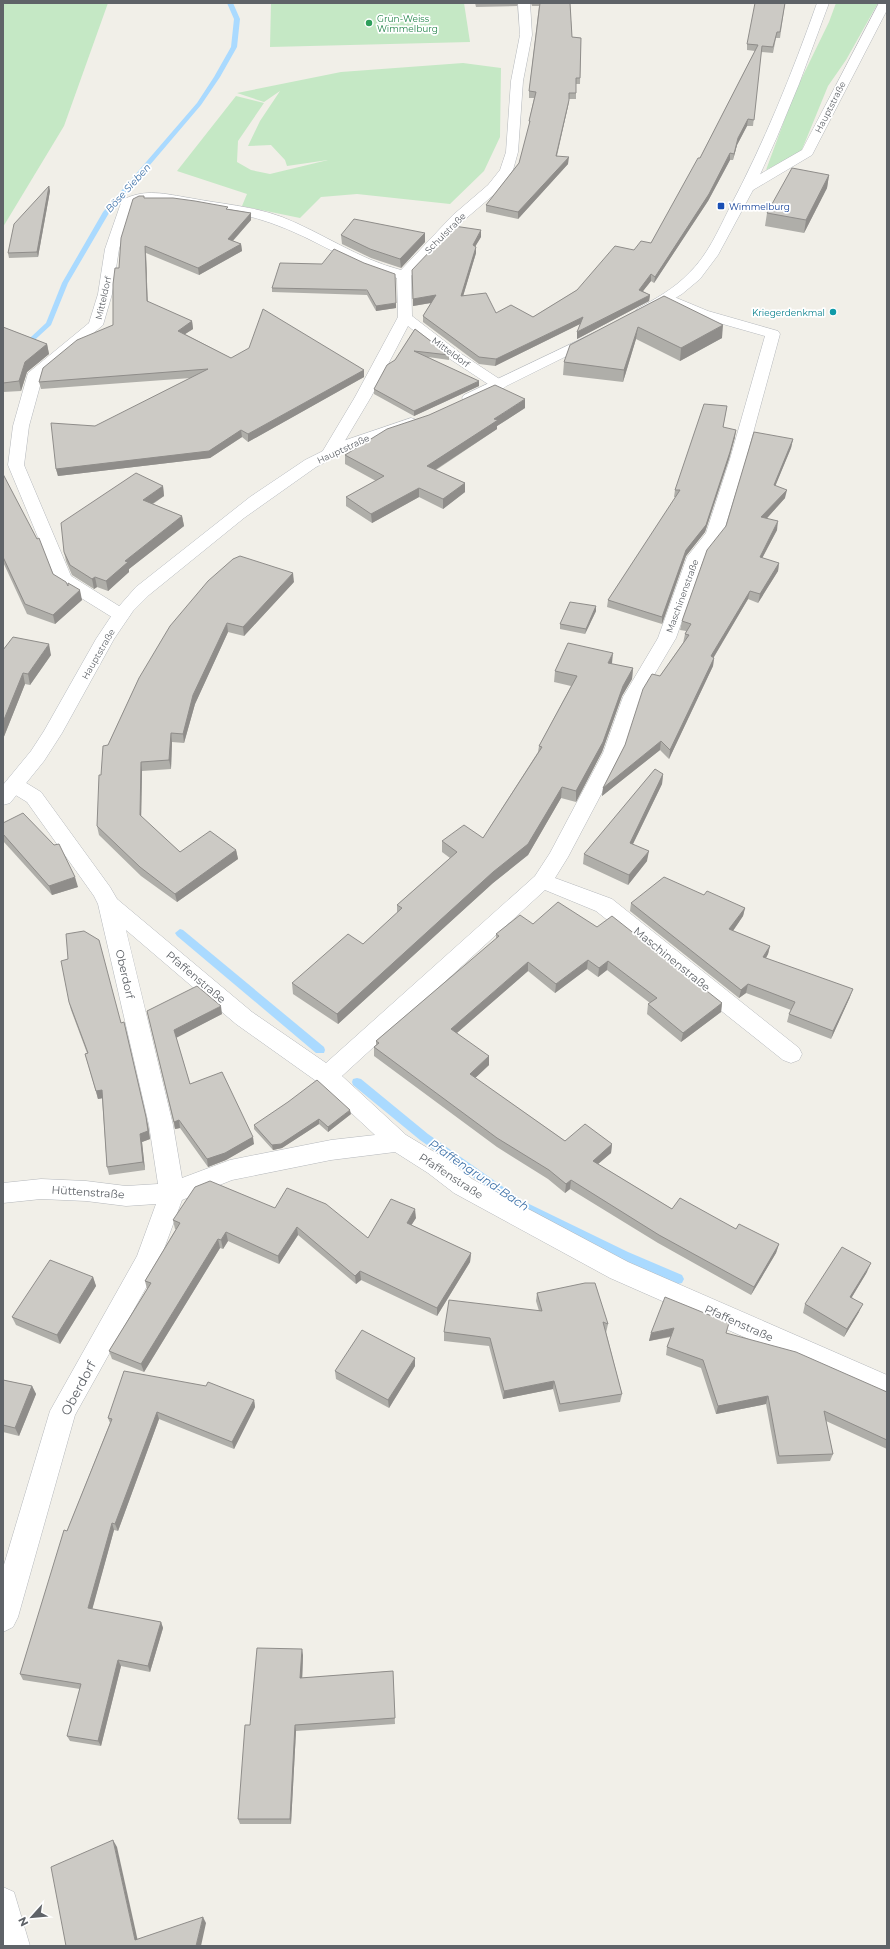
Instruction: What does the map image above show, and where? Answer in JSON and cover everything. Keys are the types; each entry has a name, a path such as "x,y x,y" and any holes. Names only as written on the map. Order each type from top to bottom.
{"street":[{"name":"Schulstraße","path":"404,275 458,218 493,188 506,170 512,152 517,81 526,34 524,3"},
{"path":"630,318 667,298 694,277 705,264 748,187 812,34 823,3"},
{"name":"Hauptstraße","path":"748,187 808,152 885,3"},
{"name":"Mitteldorf","path":"121,615 63,579 16,465 21,426 36,373 96,325 105,294 112,249 127,203 137,198 151,196 264,215 292,226 334,249 368,265 388,272 404,275"},
{"path":"329,454 363,397 405,318 404,275"},
{"name":"Maschinenstraße","path":"327,1076 542,881 558,857 613,753 632,697 667,638 696,557 714,534 738,459 773,334 703,314 667,298"},
{"name":"Mitteldorf","path":"405,318 456,356 499,385"},
{"path":"457,404 499,385 606,331"},
{"name":"Hauptstraße","path":"9,792 45,746 101,646 121,615 143,591 194,550 300,471 329,454 377,434 422,420"},
{"name":"Oberdorf","path":"3,1617 63,1411 148,1260 172,1193 161,1125 108,904 103,892 34,797 9,792"},
{"name":"Maschinenstraße","path":"542,881 604,905 791,1054"},
{"name":"Pfaffenstraße","path":"108,904 244,1018 327,1076 398,1142 437,1166 463,1186 619,1270 887,1388"},
{"path":"172,1193 230,1170 331,1150 398,1142"},
{"name":"Hüttenstraße","path":"3,1193 41,1190 86,1191 126,1196 172,1193"},
{"path":"3,1903 14,1946"}],"green space":[{"path":"3,3 108,3 64,126 3,227"},
{"name":"Grün-Weiss Wimmelburg","path":"271,3 464,3 470,42 270,47"},
{"path":"836,3 878,3 846,60 828,86 801,152 766,170 794,94 829,22"},
{"path":"463,63 501,68 500,137 484,171 450,204 357,194 321,197 300,218 242,206 247,194 177,171 236,96 264,103 238,141 237,162 251,170 270,174 328,160 287,166 285,160 271,145 248,146 260,121 280,91 264,102 237,93 341,72"}],"building":[{"path":"540,3 570,3 572,37 581,38 580,78 576,78 576,93 569,93 569,100 556,156 569,157 518,212 486,205 519,163 536,92 529,91"},
{"path":"755,3 785,3 780,32 777,32 773,47 762,46 754,120 748,119 738,138 734,154 730,153 709,194 655,277 651,274 639,290 650,295 577,332 583,317 496,359 479,357 423,316 436,295 413,299 412,270 454,226 481,230 473,245 476,247 461,296 486,293 496,313 511,305 533,317 577,290 615,246 634,250 641,241 651,243 698,158 700,158 758,45 747,44"},
{"path":"792,168 829,175 806,220 767,213"},
{"path":"49,186 37,252 8,253 14,224"},
{"path":"139,196 144,196 144,198 173,198 195,201 228,207 226,209 251,213 228,239 241,244 198,268 145,246 147,301 192,321 178,331 231,358 249,348 263,309 364,370 248,434 241,430 209,451 56,469 51,423 95,426 208,369 39,382 43,368 77,340 113,325 113,284 115,268 119,268 121,238 133,199"},
{"path":"354,219 425,233 400,259 370,249 341,235"},
{"path":"334,249 364,263 395,274 396,303 376,306 367,290 272,288 280,263 322,264"},
{"path":"664,296 723,325 681,348 638,327 624,370 564,362 570,345"},
{"path":"3,327 47,344 25,362 19,381 3,383"},
{"path":"415,329 449,355 414,351 479,381 414,411 374,389 387,365 395,360"},
{"path":"495,385 525,399 494,419 498,420 427,466 465,483 443,499 419,488 371,514 346,497 384,476 345,455 387,429 429,415"},
{"path":"704,404 727,406 723,427 736,430 706,525 686,550 662,617 608,600 680,490 675,490"},
{"path":"754,432 793,439 774,485 787,490 761,517 778,521 760,557 779,563 760,594 750,591 711,656 714,658 670,750 661,741 603,788 625,745 643,689 652,674 660,676 689,635 685,634 691,624 682,621 707,550 726,526"},
{"path":"136,473 163,486 143,500 182,516 125,561 128,562 106,581 95,577 92,579 70,565 64,552 61,523"},
{"path":"3,474 37,539 39,538 53,574 66,582 68,586 68,583 80,590 53,615 25,604 3,557"},
{"path":"240,556 293,573 243,627 227,623 193,695 183,734 171,733 169,760 141,762 140,815 180,852 210,831 236,850 175,894 140,867 97,826 99,775 101,775 103,746 108,745 139,678 170,626 208,581 233,559"},
{"path":"570,602 596,606 586,629 560,624"},
{"path":"13,637 49,644 28,674 23,673 3,722 3,650"},
{"path":"568,643 613,653 608,663 633,668 623,686 603,742 576,791 562,787 528,844 493,872 337,1014 292,983 348,934 363,944 402,908 397,905 457,852 442,841 464,825 483,838 542,747 539,746 577,676 555,671"},
{"path":"655,769 663,774 630,843 649,851 629,875 584,854"},
{"path":"23,813 54,845 59,844 75,877 49,886 3,834 3,823"},
{"path":"664,877 704,895 707,891 745,908 729,929 770,946 763,957 853,989 833,1031 789,1014 795,1002 748,984 741,990 631,903"},
{"path":"558,902 597,927 612,916 722,1003 683,1033 648,1004 657,998 608,961 599,968 588,960 556,984 528,962 451,1029 489,1056 470,1074 565,1141 585,1124 612,1144 593,1161 672,1209 680,1198 736,1229 739,1224 779,1244 754,1287 659,1235 571,1180 566,1184 549,1170 497,1138 374,1047 379,1043 376,1041 499,936 496,934 520,915 533,924"},
{"path":"84,931 99,940 121,1023 124,1022 148,1131 140,1134 143,1162 107,1167 102,1090 96,1091 85,1054 88,1053 69,1002 61,961 68,959 66,934"},
{"path":"197,986 221,1006 174,1030 190,1084 222,1072 253,1137 225,1153 207,1159 179,1120 174,1122 147,1011"},
{"path":"317,1080 350,1110 328,1127 319,1119 281,1144 272,1145 254,1125"},
{"path":"210,1181 275,1208 287,1188 326,1204 368,1238 391,1199 415,1209 407,1223 471,1253 437,1308 360,1271 355,1276 297,1227 278,1256 226,1232 221,1240 218,1239 141,1364 109,1351 151,1283 145,1281 180,1223 173,1220 195,1187"},
{"path":"842,1247 871,1263 850,1297 863,1304 847,1329 805,1304"},
{"path":"50,1260 93,1277 57,1335 12,1317"},
{"path":"585,1283 595,1283 608,1324 603,1322 622,1394 560,1404 554,1381 504,1391 490,1338 444,1332 449,1300 542,1311 537,1293"},
{"path":"665,1297 729,1323 726,1333 796,1352 887,1392 887,1440 824,1411 833,1454 779,1456 768,1396 718,1406 703,1360 667,1347 674,1328 651,1333"},
{"path":"362,1330 415,1358 388,1400 335,1371"},
{"path":"124,1371 206,1386 208,1382 254,1400 232,1442 157,1412 115,1524 112,1523 88,1608 161,1622 148,1666 118,1660 98,1741 67,1736 81,1684 20,1674 64,1530 67,1531 112,1419 108,1418"},
{"path":"3,1380 32,1386 15,1428 3,1425"},
{"path":"257,1648 302,1649 300,1678 393,1671 395,1718 295,1725 290,1819 238,1819 245,1725 250,1725"},
{"path":"113,1840 135,1940 203,1917 196,1946 66,1946 51,1867"}],"waterway":[{"name":"Böse Sieben","path":"3,367 49,324 65,283 106,212 199,104 217,77 234,47 237,19 230,3"},
{"name":"Pfaffengrund-Bach","path":"180,933 320,1050"},
{"name":"Pfaffengrund-Bach","path":"357,1082 424,1137 519,1204 624,1256 678,1279"}],"place":[{"name":"Grün-Weiss Wimmelburg","path":"369,23"},
{"name":"Wimmelburg","path":"721,206"},
{"name":"Kriegerdenkmal","path":"833,312"}]}
